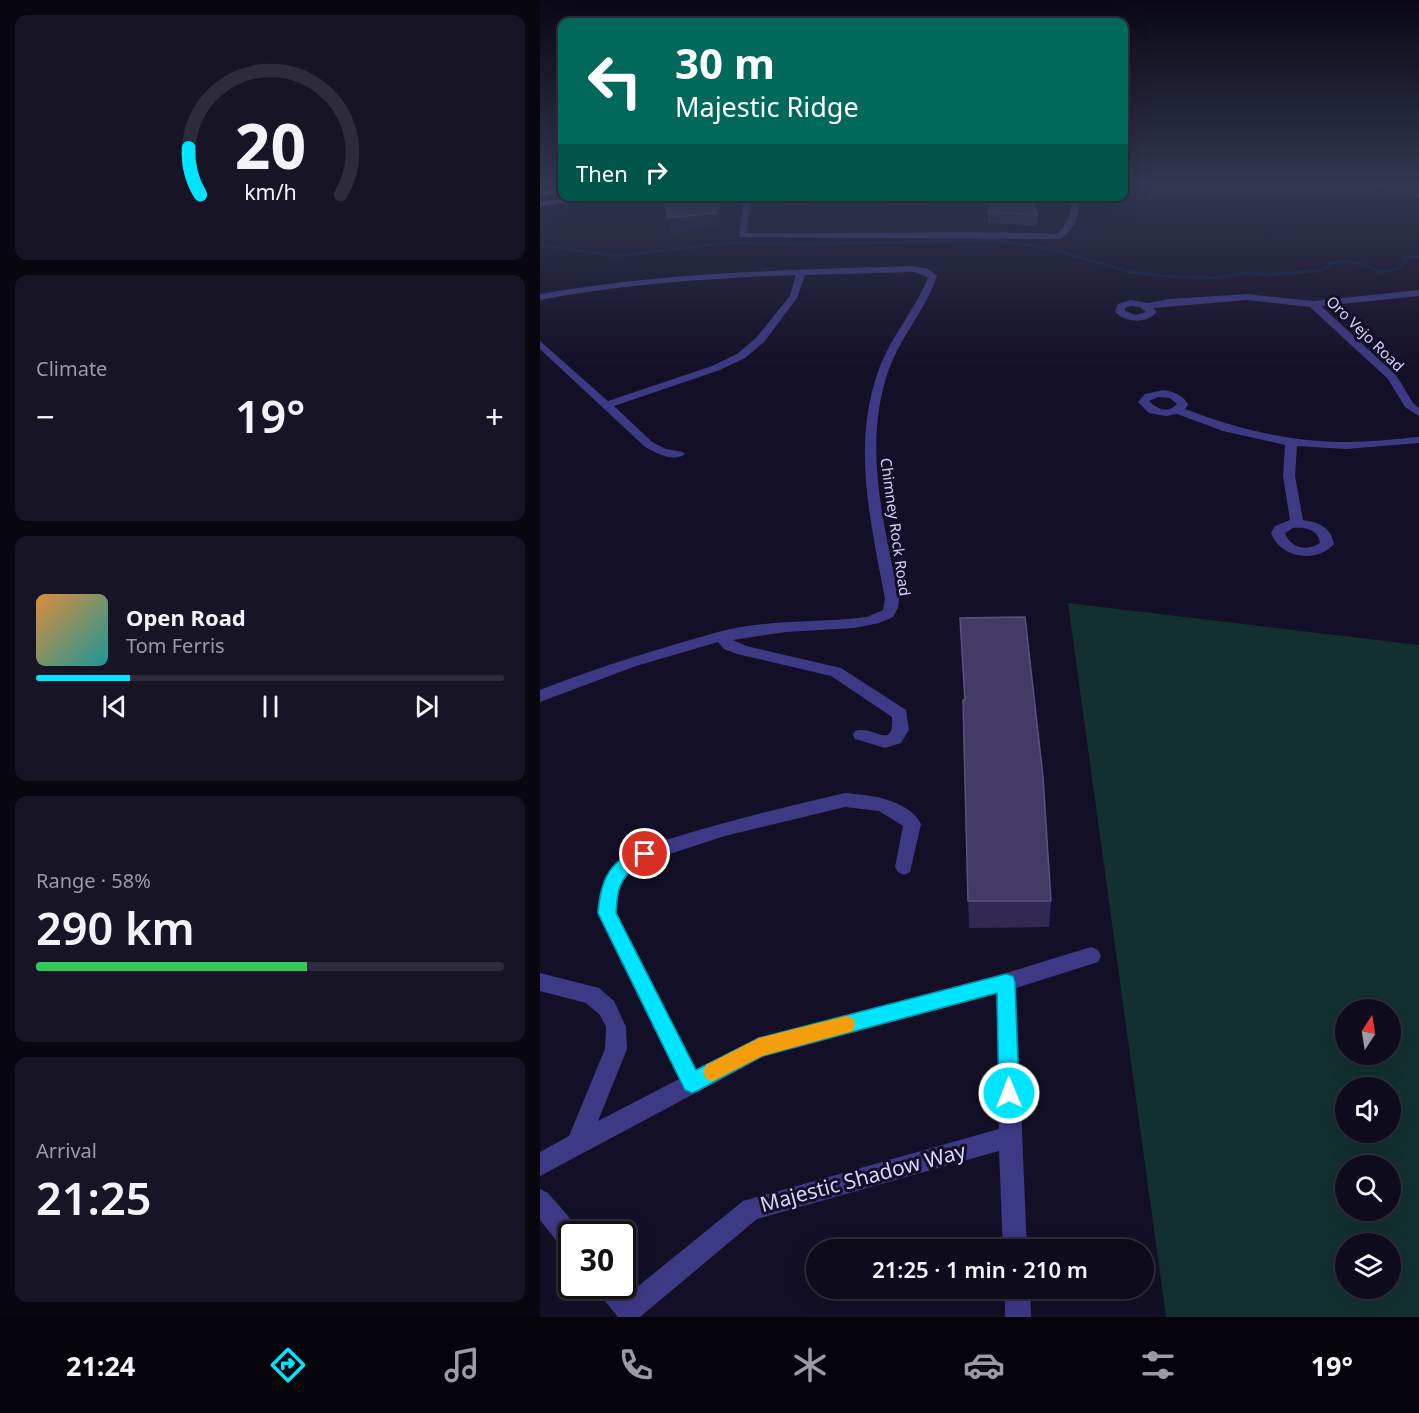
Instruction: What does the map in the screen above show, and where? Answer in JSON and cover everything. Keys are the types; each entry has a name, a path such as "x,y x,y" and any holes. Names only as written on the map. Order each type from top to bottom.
{"street":[{"name":"Chimney Rock Road","path":"540,297 585,287 658,286 802,272 914,269 928,272 933,276 887,361 877,389 870,420 869,469 892,598 891,607 885,616 858,623 794,626 721,636"},
{"path":"606,405 716,368 741,356 760,340 794,296 802,272"},
{"path":"1148,306 1169,302 1247,297 1313,304 1419,293"},
{"name":"Oro Vejo Road","path":"1313,304 1392,377 1409,405 1419,413"},
{"path":"540,344 652,447 679,454"},
{"path":"1178,410 1227,429 1291,442 1359,446 1419,440"},
{"path":"1291,442 1290,476 1297,523"},
{"path":"540,696 617,665 721,636 735,648 841,675 900,714 901,730 895,739 885,742 861,735"},
{"path":"692,1083 607,913 609,887 626,864 645,854 725,829 845,800 888,807 904,816 912,824 904,867"},
{"path":"540,1164 759,1048 1006,982 1091,956"},
{"path":"540,982 592,995 607,1008 616,1027 616,1049 577,1144"},
{"path":"1006,982 1015,1239"},
{"name":"Majestic Shadow Way","path":"621,1299 633,1313 751,1209 1010,1137"},
{"path":"540,1201 558,1223"},
{"path":"1017,1299 1018,1317"}],"green space":[{"path":"1068,603 1419,645 1419,1317 1166,1317"}],"building":[{"path":"1025,617 1043,777 1051,901 968,901 963,700 965,700 960,618"}],"waterway":[{"path":"557,247 616,256 689,247"},
{"path":"1042,247 1130,272 1161,276 1216,278 1246,273 1267,275 1323,270 1332,263 1344,261 1363,264 1381,273 1399,268 1405,263 1403,257 1419,257"}],"slow traffic":[{"path":"713,1072 759,1048 846,1024"}],"route":[{"path":"645,854 626,864 616,876 609,887 607,913 692,1083 759,1048 1006,982 1009,1093"}]}
